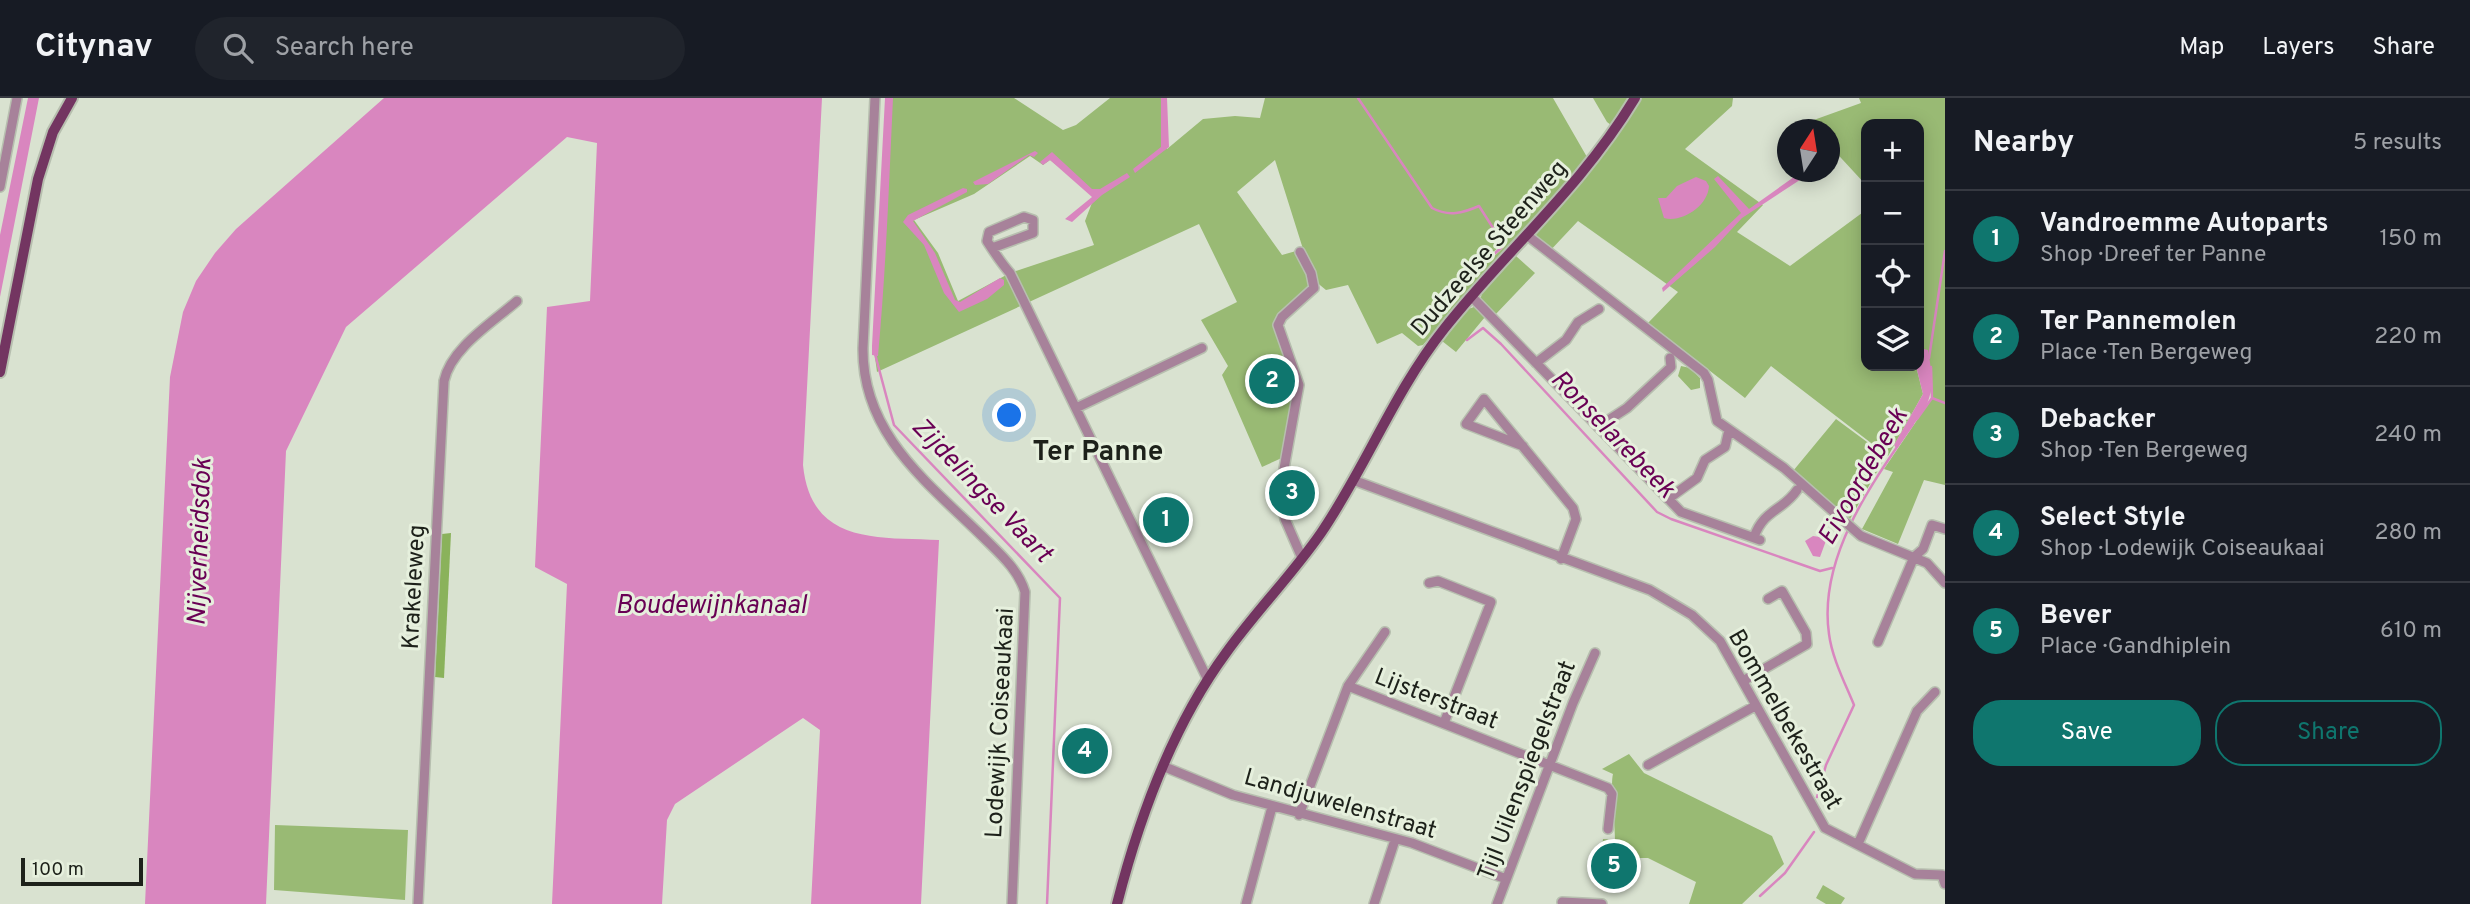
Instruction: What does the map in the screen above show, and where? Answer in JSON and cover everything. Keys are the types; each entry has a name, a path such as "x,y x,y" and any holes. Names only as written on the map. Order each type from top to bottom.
{"main road":[{"path":"0,372 38,179 53,132 72,98"},
{"name":"Dudzeelse Steenweg","path":"1117,904 1139,832 1164,767 1208,680 1252,617 1302,558 1353,480 1416,368 1472,297 1584,174 1636,98"}],"street":[{"path":"0,187 17,98"},
{"name":"Lodewijk Coiseaukaai","path":"875,98 863,348 865,385 884,432 929,484 1014,569 1025,592 1012,904"},
{"path":"992,248 1033,233 1034,220 1024,216 989,232 987,241 1017,288 1208,680"},
{"path":"1528,236 1704,373 1717,421 1784,468 1861,536 1927,563 1945,583"},
{"path":"1300,252 1311,273 1314,288 1282,317 1278,331 1299,385 1280,491 1285,519 1302,558"},
{"path":"1472,297 1681,512 1757,538 1765,515 1789,500 1797,490"},
{"name":"Krakeleweg","path":"418,904 444,381 454,356 517,302"},
{"path":"1536,363 1566,340 1578,322 1599,309"},
{"path":"1076,408 1202,348"},
{"path":"1598,427 1644,394 1671,367 1670,358"},
{"path":"1523,446 1466,424 1484,399 1492,408 1523,446 1573,508 1576,519 1561,559"},
{"path":"1668,499 1697,478 1705,460 1725,447 1728,434"},
{"name":"Bommelbekestraat","path":"1353,480 1650,590 1692,615 1720,641 1825,828 1915,874 1944,875"},
{"path":"1878,642 1914,557 1923,549 1933,525 1945,528"},
{"path":"1429,583 1438,581 1491,601 1444,723"},
{"path":"1743,681 1807,644 1806,633 1782,591 1768,598"},
{"path":"1299,815 1348,686 1384,632"},
{"name":"Tijl Uilenspiegelstraat","path":"1497,904 1595,653"},
{"name":"Lijsterstraat","path":"1348,686 1608,788 1612,794 1608,829"},
{"path":"1858,844 1917,711 1935,692"},
{"path":"1648,765 1755,706"},
{"name":"Landjuwelenstraat","path":"1164,767 1272,807 1412,844 1506,879"},
{"path":"1250,903 1272,807"},
{"path":"1374,904 1395,840"},
{"path":"1567,904 1562,902 1602,904"}],"green space":[{"path":"888,98 1014,98 1063,130 1076,125 1110,98 1167,98 1167,149 1203,119 1235,116 1260,118 1265,98 1553,98 1591,164 1616,129 1607,122 1593,98 1733,98 1732,106 1685,149 1763,205 1737,232 1790,266 1861,214 1861,371 1917,371 1923,394 1888,456 1771,366 1745,398 1648,323 1678,292 1578,221 1547,254 1528,237 1506,249 1423,345 1418,346 1402,333 1377,344 1348,285 1326,290 1315,281 1278,325 1297,377 1284,457 1262,467 1222,375 1228,366 1201,320 1237,302 1199,224 877,372 875,357","holes":["1030,156 1043,165 1050,160 1095,195 1085,221 1094,245 1010,273 958,301 938,253 914,220 974,194","1275,160 1303,249 1282,255 1237,192","1502,244 1504,247 1497,254 1440,302 1436,308 1439,316 1437,319 1434,317 1432,308 1439,296 1469,275"]},
{"path":"1859,98 1945,98 1945,485 1924,480 1898,544 1862,529 1893,472 1884,469 1932,398 1924,368 1924,119 1861,119 1861,180 1840,157 1840,119 1817,119 1861,103"},
{"path":"1516,256 1535,273 1494,316 1480,301 1482,293"},
{"path":"1474,307 1485,317 1456,352 1442,341 1468,309"},
{"path":"1681,366 1690,368 1700,378 1700,388 1691,390 1678,376"},
{"path":"1836,419 1886,456 1850,519 1793,471"},
{"path":"451,533 444,678 435,677 442,534"},
{"path":"1629,754 1644,773 1772,836 1784,864 1742,904 1689,904 1696,882 1648,858 1629,858 1613,889 1598,881 1603,839 1615,840 1613,774 1602,769"},
{"path":"275,825 408,830 405,900 274,890"},
{"path":"1823,885 1845,898 1841,904 1826,904 1816,898"}],"water":[{"path":"28,98 39,98 0,297 0,235"},
{"name":"Boudewijnkanaal","path":"384,98 822,98 803,465 809,491 819,510 833,523 871,536 939,540 921,904 811,904 820,730 803,718 675,804 667,820 662,904 552,904 567,584 535,567 547,307 590,301 597,143 567,137 346,327 286,451 266,904 145,904 170,377 183,312 196,281 236,229"},
{"path":"885,98 893,98 878,356 872,355 872,346"},
{"path":"1161,98 1167,98 1169,147 1135,173 1133,169 1161,147"},
{"path":"1035,151 1038,153 1034,157 1029,155 988,184 975,185 973,182"},
{"path":"1052,152 1092,189 1100,189 1127,173 1130,177 1102,195 1072,222 1065,219 1092,197 1050,160 1043,165 1040,162"},
{"path":"1718,176 1749,209 1787,182 1797,182 1742,218 1715,247 1663,292 1662,288 1741,213 1714,179"},
{"path":"1696,177 1706,181 1709,186 1704,200 1686,215 1664,218 1658,198 1666,198 1677,186"},
{"path":"963,188 967,189 967,192 913,221 935,253 955,300 960,302 1000,278 1004,280 1004,285 987,299 959,312 944,293 924,245 903,222 908,215"},
{"path":"1924,349 1928,350 1931,368 1930,394 1922,413 1896,448 1894,445 1923,394 1917,371 1924,371"},
{"path":"1813,536 1827,538 1820,557 1813,556 1805,541"}],"waterway":[{"name":"Ronselarebeek","path":"1358,98 1432,208 1456,213 1479,206 1502,242 1503,246 1438,303 1434,308 1438,318"},
{"name":"Eivoordebeek","path":"1929,358 1945,251"},
{"name":"Ronselarebeek","path":"1467,340 1483,328 1501,344 1657,512 1820,571 1832,568"},
{"name":"Zijdelingse Vaart","path":"875,354 894,425 1060,598 1047,904"},
{"name":"Eivoordebeek","path":"1917,419 1932,398 1931,367"},
{"path":"1932,398 1945,403"},
{"name":"Eivoordebeek","path":"1817,797 1826,765 1854,705 1839,670 1829,634 1828,606 1832,578 1851,523 1881,471 1913,424"},
{"name":"Eivoordebeek","path":"1760,896 1785,873 1814,832"}],"place":[{"name":"Ter Pannemolen","path":"1272,381"},
{"name":"Debacker","path":"1292,493"},
{"name":"Vandroemme Autoparts","path":"1166,520"},
{"name":"Select Style","path":"1085,751"},
{"name":"Bever","path":"1614,866"}],"district":[{"name":"Ter Panne","path":"1098,453"}],"water label":[{"name":"Nijverheidsdok","path":"201,542"}]}
